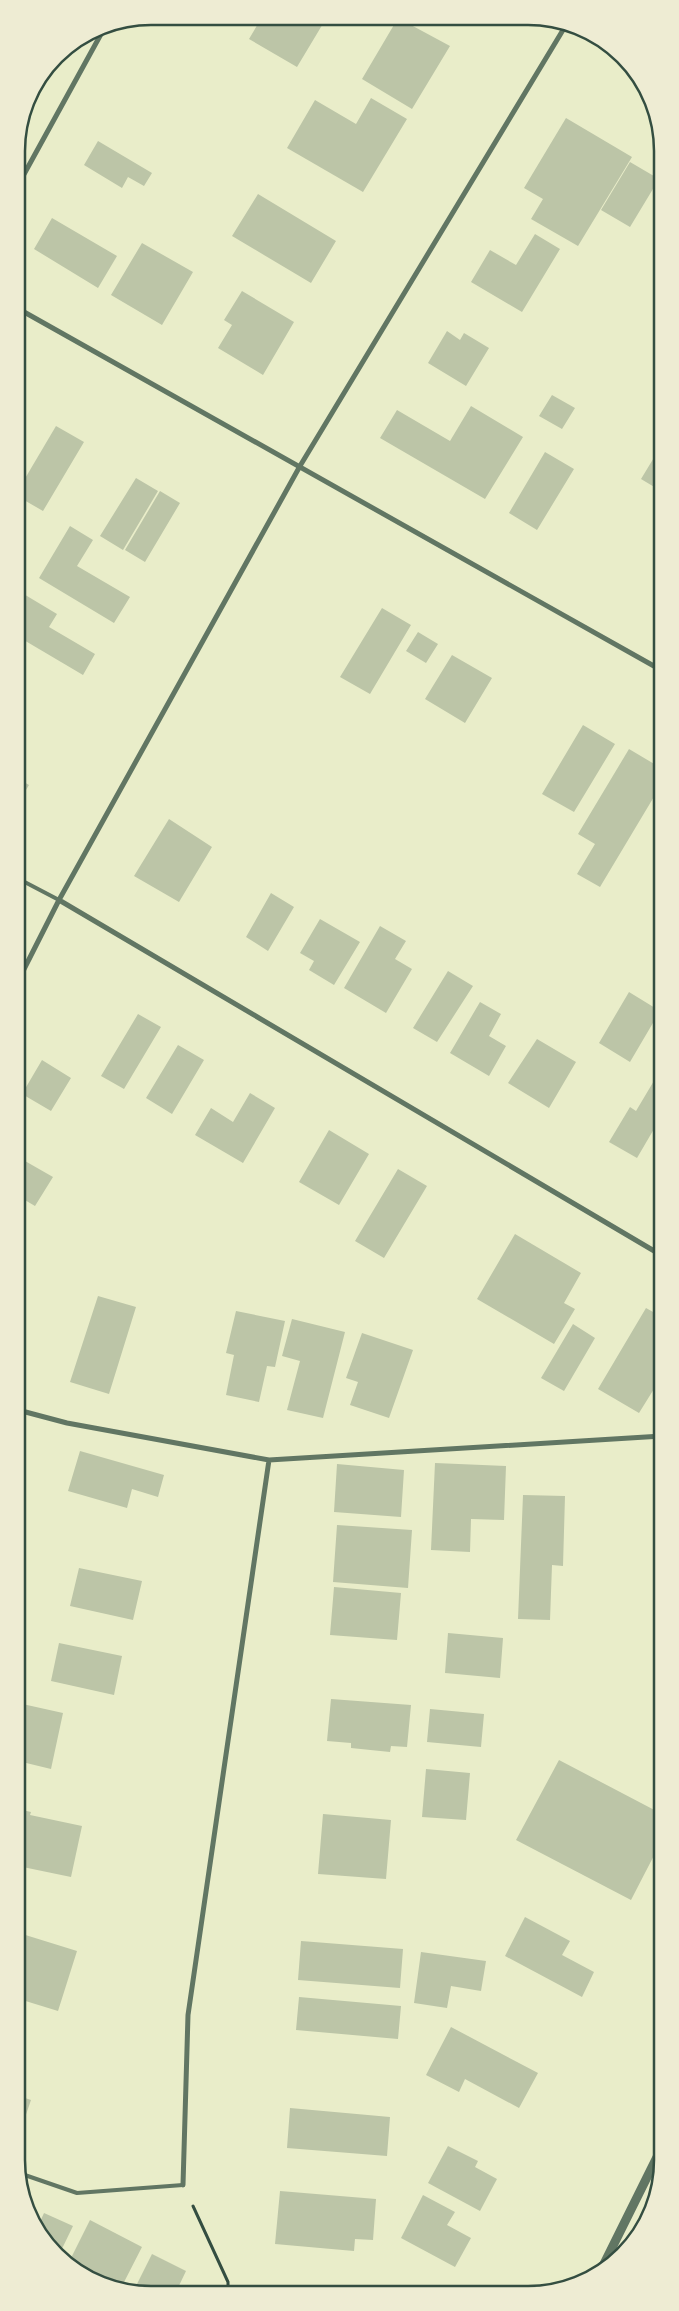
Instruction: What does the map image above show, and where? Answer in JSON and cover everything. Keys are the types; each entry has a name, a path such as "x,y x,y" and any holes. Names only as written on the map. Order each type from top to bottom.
{"street":[{"path":"25,969 59,900 300,466 563,30"},
{"path":"25,172 100,37"},
{"path":"25,312 654,666"},
{"path":"59,900 654,1250"},
{"path":"25,1412 67,1422 269,1460 654,1436"},
{"path":"183,2185 188,2015 269,1460"},
{"path":"607,2259 654,2163"}],"lane":[{"path":"25,882 59,900"},
{"path":"26,2174 77,2193 183,2185"}],"path":[{"path":"183,2185 228,2282 228,2286"}],"building":[{"path":"257,25 322,25 297,67 249,39"},
{"path":"394,25 411,25 450,46 412,109 362,79"},
{"path":"371,98 407,119 363,192 287,148 315,100 356,124"},
{"path":"566,118 632,157 578,246 531,219 543,199 524,188"},
{"path":"98,141 152,173 144,186 128,177 122,188 84,165"},
{"path":"630,162 654,176 654,187 630,227 601,210"},
{"path":"258,194 336,241 311,283 232,236"},
{"path":"52,218 117,256 98,288 34,249"},
{"path":"535,234 560,249 522,312 471,282 490,250 516,265"},
{"path":"142,243 193,272 162,325 111,295"},
{"path":"242,291 294,322 263,375 218,348 232,325 224,320"},
{"path":"447,331 460,340 464,333 489,348 466,386 428,363"},
{"path":"552,395 575,408 562,429 539,416"},
{"path":"471,406 523,437 485,499 380,438 397,410 450,441"},
{"path":"56,426 84,442 43,511 25,501 25,478"},
{"path":"545,452 574,469 537,530 509,513"},
{"path":"654,458 654,487 641,479"},
{"path":"136,478 158,491 123,550 100,536"},
{"path":"160,491 180,503 145,562 125,550"},
{"path":"70,526 93,540 77,566 130,597 114,623 39,578"},
{"path":"25,595 57,614 49,627 95,654 83,675 25,641"},
{"path":"382,608 411,625 370,694 340,677"},
{"path":"418,632 438,644 426,663 406,651"},
{"path":"452,655 492,678 465,723 425,699"},
{"path":"583,725 615,744 574,812 542,794"},
{"path":"629,749 654,764 654,797 600,887 577,874 595,844 578,834"},
{"path":"25,783 29,785 25,792"},
{"path":"169,819 212,847 179,902 134,876"},
{"path":"271,893 294,907 268,951 246,937"},
{"path":"320,919 360,942 334,985 309,970 314,961 300,953"},
{"path":"380,926 406,941 395,959 412,969 386,1013 344,988"},
{"path":"448,971 473,986 437,1042 413,1028"},
{"path":"629,992 654,1007 654,1021 630,1062 599,1043"},
{"path":"480,1002 501,1014 489,1036 506,1046 489,1076 450,1053"},
{"path":"138,1014 161,1027 124,1089 101,1076"},
{"path":"537,1039 576,1062 549,1108 508,1083"},
{"path":"178,1045 204,1060 172,1114 146,1098"},
{"path":"42,1060 71,1078 51,1111 25,1096 25,1089"},
{"path":"654,1081 654,1129 637,1158 609,1142 630,1107 636,1111"},
{"path":"250,1093 275,1108 243,1163 195,1135 211,1108 233,1122"},
{"path":"329,1130 369,1154 339,1205 299,1182"},
{"path":"25,1161 53,1177 35,1206 25,1200"},
{"path":"398,1169 427,1186 384,1258 355,1241"},
{"path":"515,1234 581,1273 564,1303 575,1309 554,1344 477,1299"},
{"path":"98,1296 136,1307 109,1394 70,1382"},
{"path":"646,1308 654,1312 654,1389 639,1413 598,1389"},
{"path":"236,1311 285,1321 275,1367 267,1366 259,1402 226,1395 234,1355 226,1353"},
{"path":"292,1319 345,1332 323,1418 287,1410 300,1361 282,1356"},
{"path":"573,1324 595,1338 564,1391 541,1378"},
{"path":"362,1333 413,1350 389,1418 350,1405 358,1382 346,1378"},
{"path":"80,1451 164,1475 158,1497 132,1489 127,1508 68,1491"},
{"path":"435,1463 506,1466 504,1520 471,1519 470,1552 431,1550"},
{"path":"337,1464 404,1470 401,1517 334,1512"},
{"path":"523,1495 565,1496 563,1566 552,1565 550,1620 518,1619"},
{"path":"337,1525 412,1530 408,1588 333,1582"},
{"path":"79,1568 142,1581 133,1620 70,1606"},
{"path":"334,1587 401,1593 397,1640 330,1635"},
{"path":"448,1633 503,1638 500,1678 445,1673"},
{"path":"59,1643 122,1656 114,1695 51,1681"},
{"path":"331,1699 411,1705 407,1747 391,1746 390,1752 351,1748 351,1743 327,1741"},
{"path":"25,1705 63,1713 51,1769 25,1763"},
{"path":"430,1709 484,1714 481,1747 427,1742"},
{"path":"559,1760 654,1810 654,1855 631,1900 516,1840"},
{"path":"426,1769 470,1773 466,1820 422,1817"},
{"path":"25,1811 31,1812 30,1815 82,1826 71,1877 25,1867"},
{"path":"323,1814 391,1820 386,1879 318,1874"},
{"path":"525,1917 570,1941 562,1955 594,1972 582,1997 505,1956"},
{"path":"25,1935 77,1951 58,2011 25,2001"},
{"path":"301,1941 403,1949 400,1988 298,1980"},
{"path":"421,1952 486,1961 481,1991 451,1986 447,2008 414,2003"},
{"path":"299,1997 401,2006 398,2039 296,2030"},
{"path":"451,2027 538,2073 519,2108 465,2079 459,2092 426,2075"},
{"path":"25,2098 31,2100 25,2118"},
{"path":"290,2108 390,2117 387,2156 287,2148"},
{"path":"448,2146 478,2161 475,2167 497,2179 480,2211 428,2183"},
{"path":"280,2191 376,2199 373,2240 355,2239 354,2251 275,2244"},
{"path":"423,2195 455,2212 447,2225 471,2238 455,2267 401,2238"},
{"path":"44,2213 73,2226 62,2249 51,2237 41,2220"},
{"path":"90,2220 142,2247 123,2283 88,2269 71,2257"},
{"path":"152,2254 186,2271 179,2286 136,2285"}]}
